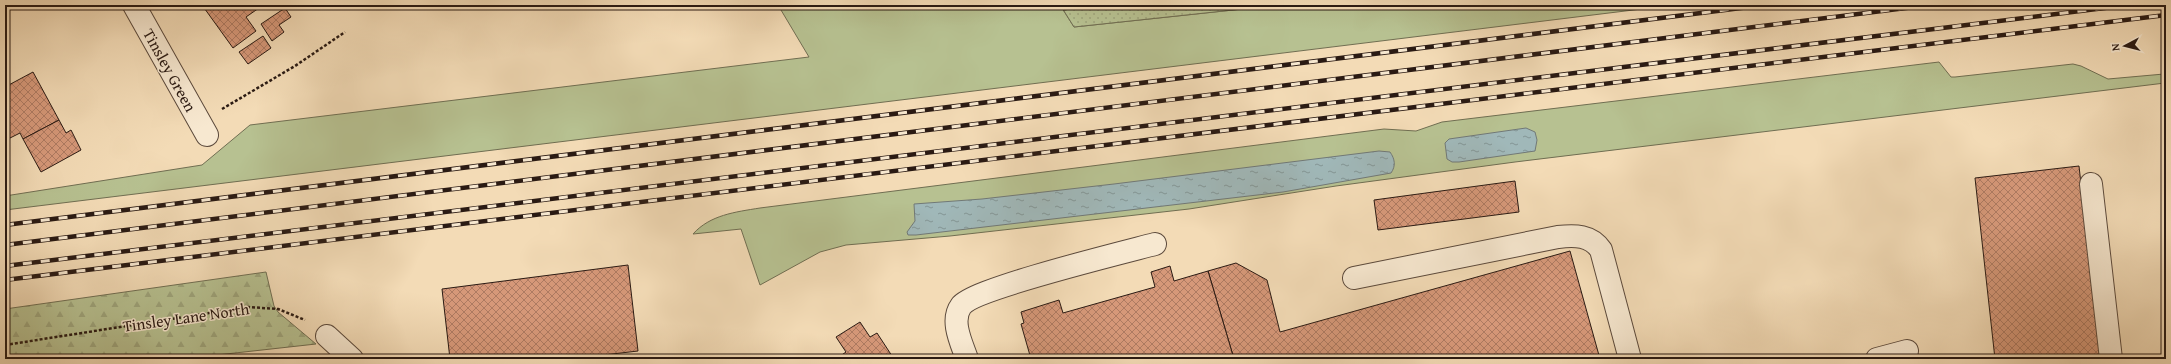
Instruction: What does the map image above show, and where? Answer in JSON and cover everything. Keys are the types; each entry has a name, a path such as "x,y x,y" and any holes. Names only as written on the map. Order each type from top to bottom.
{"street":[{"name":"Tinsley Green","path":"134,5 203,129"},
{"path":"2092,184 2111,359"},
{"path":"1354,278 1558,237 1585,237 1598,245 1603,254 1630,359"},
{"path":"967,359 957,324 958,311 965,302 978,295 1012,284 1155,244"},
{"path":"327,336 352,359"},
{"path":"1877,359 1907,351"}],"path":[{"path":"203,129 345,32"},
{"name":"Tinsley Lane North","path":"5,345 248,307 268,307 285,312 305,321 327,336"}],"green space":[{"path":"778,5 1060,5 1074,27 1280,5 1674,5 5,210 5,196 202,165 250,125 809,57"},
{"path":"1073,5 1280,5 1074,27 1064,11"},
{"path":"1939,62 1951,77 2073,64 2081,66 2108,79 2164,74 2165,83 1515,162 1336,186 1189,209 950,236 846,245 820,252 760,285 741,229 693,234 707,222 715,218 760,208 1384,129 1416,131 1442,122"},
{"path":"266,272 274,306 278,312 316,344 181,359 5,359 5,309"}],"water":[{"path":"1526,128 1535,132 1537,140 1535,151 1459,162 1452,162 1447,159 1445,143 1449,139"},
{"path":"1379,151 1390,152 1392,155 1394,165 1391,173 1283,192 916,235 908,235 907,232 915,221 914,204 982,199 1114,184"}],"building":[{"path":"202,5 256,5 259,8 246,17 256,31 233,48"},
{"path":"285,8 291,17 279,25 284,32 272,41 261,24"},
{"path":"263,36 271,48 248,64 239,52"},
{"path":"33,72 59,120 23,139 20,133 10,138 5,128 5,87"},
{"path":"59,120 66,133 71,130 81,150 41,172 23,139"},
{"path":"2079,166 2100,358 1995,359 1975,178"},
{"path":"1515,181 1519,212 1378,230 1374,200"},
{"path":"1570,251 1600,359 1234,359 1208,271 1236,263 1267,280 1280,332"},
{"path":"628,265 638,351 595,356 595,359 450,359 442,289"},
{"path":"1170,266 1174,281 1208,271 1234,359 1031,359 1021,324 1024,323 1021,312 1059,300 1063,313 1155,287 1151,272"},
{"path":"860,322 870,337 877,333 894,359 836,359 846,352 836,337"}],"railway":[{"path":"5,225 1765,5"},
{"path":"5,245 1930,5"},
{"path":"5,266 2129,5"},
{"path":"5,280 2166,15"}]}
